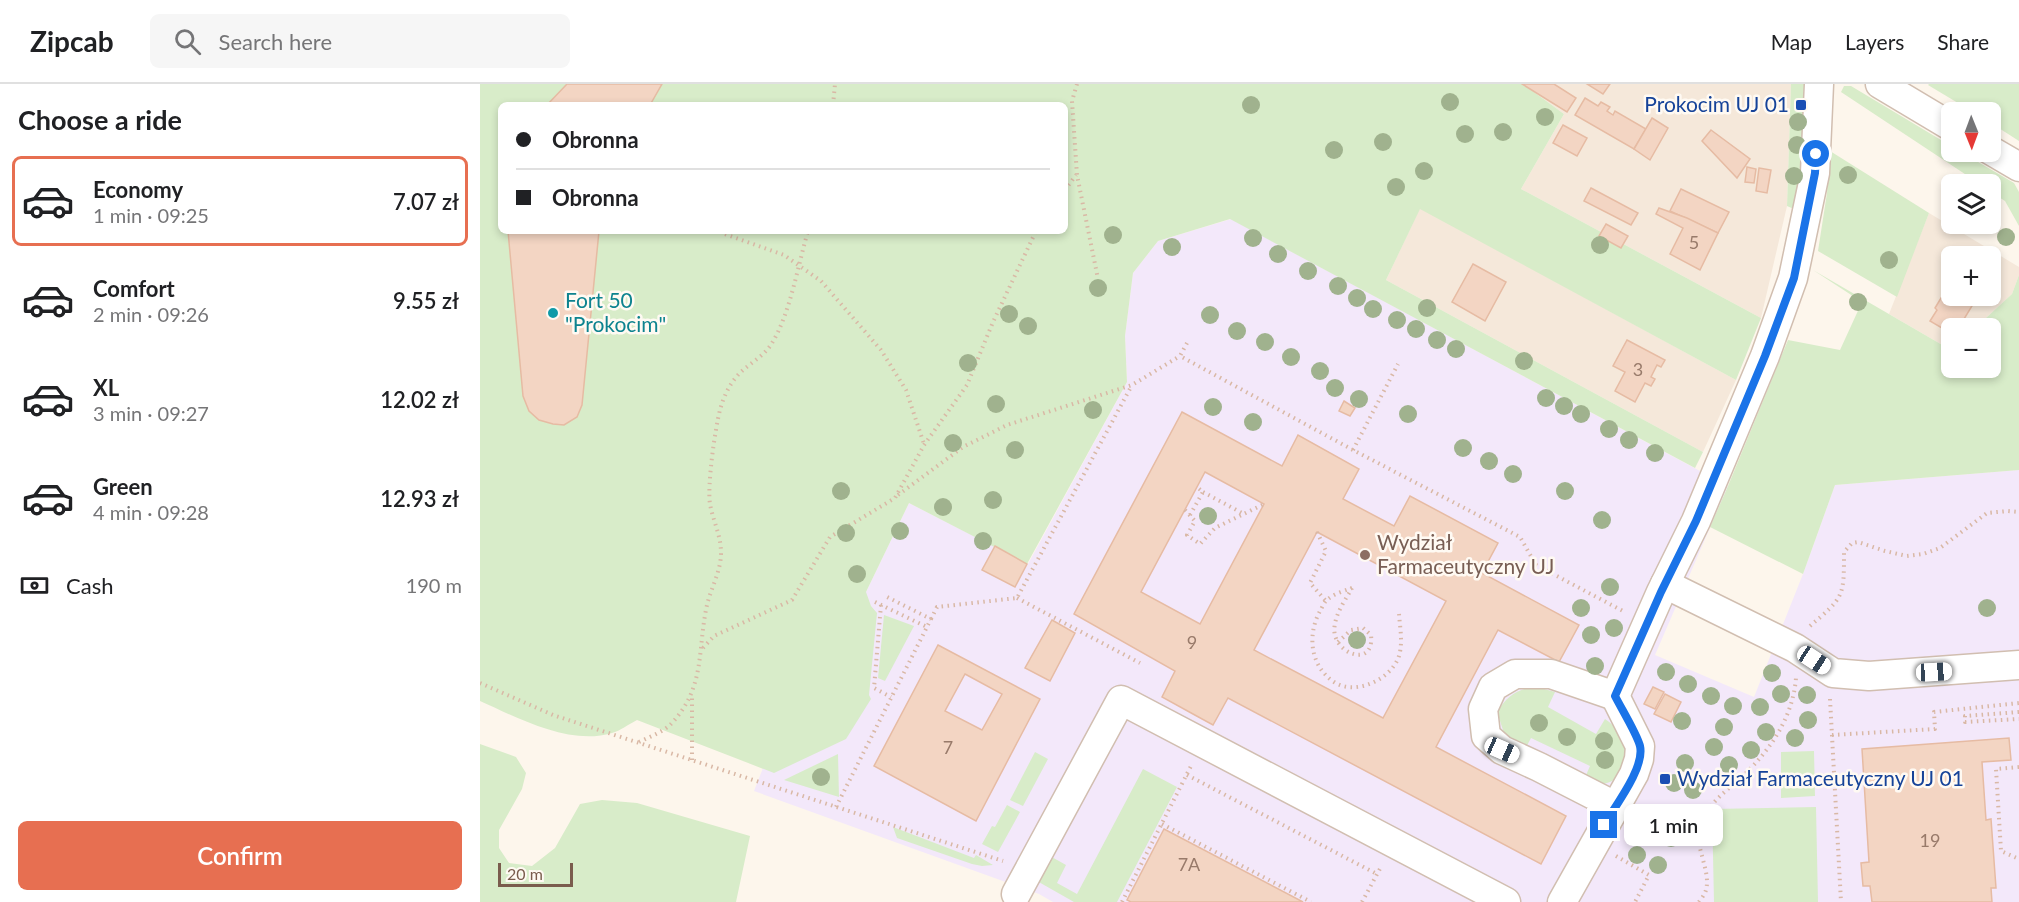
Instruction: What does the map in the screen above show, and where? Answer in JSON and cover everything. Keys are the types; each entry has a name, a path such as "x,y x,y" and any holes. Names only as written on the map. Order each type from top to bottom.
{"street":[{"path":"1615,696 1696,521 1765,356 1794,278 1815,173 1819,84"},
{"path":"1880,84 1941,120"},
{"path":"2001,156 2019,167"},
{"path":"1665,584 1795,648 1833,673 1869,676 2019,665"},
{"path":"1562,902 1634,774 1640,746 1615,696 1551,674 1515,674 1493,687 1483,709 1486,736 1502,750 1615,806"},
{"path":"1016,894 1121,700 1506,902"}],"path":[{"path":"833,102 835,84"},
{"path":"1077,84 1072,101 1077,175 1098,279"},
{"path":"1068,186 1077,175"},
{"path":"725,234 784,255 820,281 881,350 906,390 924,445"},
{"path":"692,760 692,694 702,650 707,604 720,563 720,537 710,503 720,412 731,384 771,345 785,313 807,234"},
{"path":"895,498 924,445 967,385 993,322 1035,234"},
{"path":"702,650 714,636 753,616 792,600 830,537 895,498 963,447 1006,425 1132,385 1180,356 1187,343"},
{"path":"1180,356 1520,537 1536,565 1647,624"},
{"path":"1353,450 1398,364"},
{"path":"1017,598 1132,385"},
{"path":"1197,487 1243,513"},
{"path":"1190,515 1203,492"},
{"path":"1185,510 1195,521 1187,535 1200,544 1215,528 1264,504"},
{"path":"1317,532 1326,551 1310,584 1325,600"},
{"path":"1338,642 1351,630 1363,628 1371,635 1372,644 1367,652 1359,656 1349,654 1338,642 1335,637 1334,624 1352,588 1325,600 1315,620 1312,639 1313,654 1323,671 1335,683 1354,688 1374,682 1388,673 1398,658 1401,640 1399,614"},
{"path":"887,597 931,619"},
{"path":"836,807 937,607 1017,598 1140,663"},
{"path":"875,602 927,627"},
{"path":"881,605 874,688 891,697"},
{"path":"1833,673 1830,691 1840,902"},
{"path":"480,683 554,714 1030,869"},
{"path":"639,742 670,725 692,694"},
{"path":"1832,735 1935,729 1934,712 2019,703"},
{"path":"2019,712 1965,716 1965,722 2019,718"},
{"path":"1122,902 1192,765"},
{"path":"2019,767 1996,769 2001,851 2019,859"},
{"path":"1187,775 1377,874"},
{"path":"1162,824 1311,902"},
{"path":"1594,844 1649,875 1635,902"},
{"path":"1362,902 1387,856"}],"shaded area":[{"path":"1523,84 1791,84 1787,206 1761,318 1521,189 1564,114"},
{"path":"1420,208 1736,380 1703,452 1386,280"},
{"path":"1929,213 1941,220 1941,234 1964,234 1984,246 1941,246 1941,306 1999,306 1986,318 1941,318 1941,344 1889,314"},
{"name":"Wydział Farmaceutyczny UJ","path":"1231,219 1728,486 1655,655 1754,697 1803,574 1835,485 2019,470 2019,902 1053,902 1039,894 754,791 763,768 866,592 909,503 1028,564 1127,382 1125,336 1133,273 1158,241"},
{"path":"2001,256 2019,267 2019,275 2012,294 2001,304"}],"green space":[{"path":"480,84 1523,84 1564,114 1521,189 1761,318 1736,380 1420,209 1386,280 1703,452 1695,468 1230,219 1158,241 1133,273 1125,336 1127,382 1027,564 909,503 866,592 871,606 877,613 869,695 871,699 846,739 774,773 637,720 612,733 579,736 544,728 480,701"},
{"path":"1791,84 1810,84 1803,165 1794,209 1787,206"},
{"path":"2019,84 2019,141 2001,129 2001,102 1956,102 1928,85"},
{"path":"1844,86 1851,86 1941,140 1941,158 1841,92"},
{"path":"1830,151 1929,213 1897,297 1818,251 1827,193"},
{"path":"1947,162 1978,162 1999,174 1965,174"},
{"path":"2001,175 2014,183 2019,192 2019,226 2005,201 2001,198"},
{"path":"1813,270 1941,344 1941,378 2001,378 2001,318 1986,318 2012,294 2019,275 2019,470 1835,485 1803,574 1710,527 1788,340 1840,350 1862,302"},
{"path":"884,615 914,626 885,681 878,678"},
{"path":"1537,687 1555,692 1548,707 1596,734 1605,719 1616,729 1623,742 1625,756 1621,770 1614,780 1601,784 1583,782 1590,766 1531,738 1523,753 1505,736 1497,712 1514,694 1524,689"},
{"path":"480,744 516,757 526,773 522,789 499,830 499,848 509,863 532,866 555,848 580,804 602,800 637,803 750,836 736,902 480,902"},
{"path":"1814,751 1815,796 1781,798 1781,752"},
{"path":"1035,752 1048,759 1023,806 1010,800"},
{"path":"838,754 839,797 784,780"},
{"path":"1143,769 1177,787 1117,902 1074,902 1037,881 1050,856 1066,865 1057,883 1077,894"},
{"path":"1007,805 1020,812 998,852 982,844"},
{"path":"1816,807 1818,902 1714,902 1712,809"},
{"path":"893,827 974,858 976,855 993,865 972,864 897,838"}],"building":[{"path":"567,84 662,84 652,102 550,102"},
{"path":"1522,84 1554,84 1576,98 1567,112"},
{"path":"1587,84 1610,84 1603,94"},
{"path":"1585,98 1598,106 1601,102 1610,107 1607,111 1613,115 1615,111 1646,129 1634,149 1575,115"},
{"path":"1652,118 1668,128 1650,160 1634,149"},
{"path":"1563,125 1587,138 1577,156 1553,143"},
{"path":"1711,130 1750,159 1737,178 1702,141"},
{"path":"1747,167 1756,169 1754,183 1745,182"},
{"path":"1759,168 1771,170 1767,193 1756,191"},
{"path":"1591,188 1638,213 1631,225 1584,201"},
{"path":"1681,189 1729,212 1718,233 1670,211"},
{"path":"1659,208 1718,233 1700,270 1670,254 1683,228 1656,214"},
{"path":"1606,224 1628,236 1621,248 1599,236"},
{"name":"Fort 50 \"Prokocim\"","path":"508,234 599,234 582,405 577,417 564,425 539,420 529,411 523,396"},
{"path":"1473,264 1506,282 1485,321 1452,302"},
{"path":"1941,298 1941,306 1972,306 1965,318 1941,318 1941,328 1930,321 1937,310 1935,308"},
{"path":"1627,340 1665,360 1661,367 1657,365 1651,377 1655,379 1651,386 1645,383 1635,402 1615,391 1625,372 1613,366"},
{"path":"1344,401 1355,408 1350,416 1339,411"},
{"path":"1182,412 1282,466 1298,435 1359,469 1343,499 1394,526 1410,496 1498,543 1482,573 1579,625 1559,662 1498,630 1436,747 1566,816 1541,864 1228,698 1213,725 1162,697 1175,671 1074,614","holes":["1205,472 1264,504 1200,624 1141,592","1317,532 1446,601 1383,718 1254,650"]},
{"path":"995,546 1027,564 1015,587 982,570"},
{"path":"1052,620 1075,633 1050,681 1025,668"},
{"path":"938,645 1040,699 976,821 874,766","holes":["965,674 1002,694 982,730 945,711"]},
{"path":"1653,687 1664,692 1655,709 1644,704"},
{"path":"1665,694 1681,702 1671,722 1654,714"},
{"path":"2009,738 2011,760 1982,762 1986,820 1991,819 1996,888 1991,888 1992,902 1872,902 1870,886 1863,886 1861,863 1869,862 1862,749"},
{"path":"1164,829 1303,902 1131,902 1127,900"}],"place":[{"name":"Prokocim UJ 01","path":"1801,105"},
{"name":"Fort 50 \"Prokocim\"","path":"553,313"},
{"name":"Wydział Farmaceutyczny UJ","path":"1365,555"},
{"name":"Wydział Farmaceutyczny UJ 01","path":"1665,779"}],"route":[{"path":"1604,825 1634,774 1639,759 1640,746 1615,696 1661,592 1696,521 1765,356 1794,278 1815,173 1816,154"}]}
